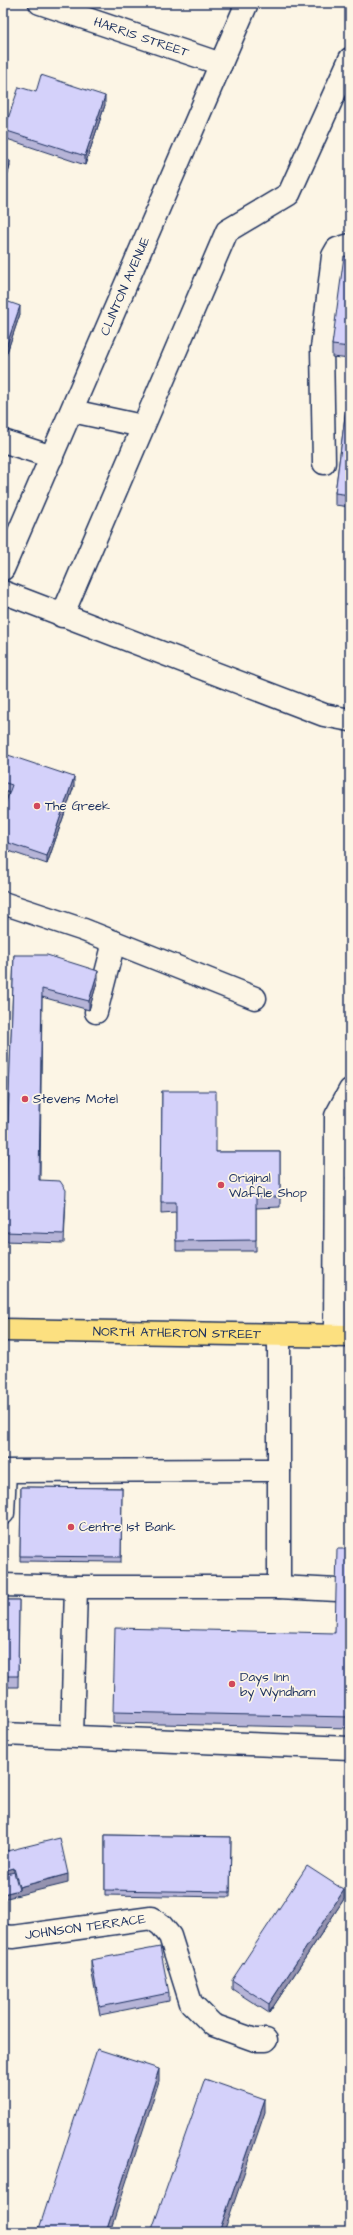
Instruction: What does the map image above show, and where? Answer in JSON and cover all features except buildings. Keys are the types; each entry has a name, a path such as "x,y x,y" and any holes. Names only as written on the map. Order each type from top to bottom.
{"main road":[{"name":"NORTH ATHERTON STREET","path":"3,1330 342,1336"}],"street":[{"name":"HARRIS STREET","path":"40,3 221,64"},
{"name":"CLINTON AVENUE","path":"3,569 248,3"},
{"path":"62,616 142,426 227,231 289,194 350,59"},
{"path":"324,463 322,348 330,279 333,256 337,249 350,245"},
{"path":"72,411 142,426"},
{"path":"3,441 52,458"},
{"path":"3,592 62,616 324,715 350,720"},
{"path":"3,903 84,930 255,998"},
{"path":"96,1012 114,942"},
{"path":"342,1336 336,1116 350,1090"},
{"path":"279,1335 280,1587"},
{"path":"3,1513 5,1471 280,1470"},
{"path":"3,1585 76,1587 280,1587 337,1590"},
{"path":"72,1736 76,1587"},
{"path":"3,1734 350,1748"},
{"name":"JOHNSON TERRACE","path":"3,1936 13,1937 151,1918 161,1925 170,1936 191,2003 213,2025 256,2040 266,2040"}],"place":[{"name":"The Greek","path":"37,806"},
{"name":"Stevens Motel","path":"25,1099"},
{"name":"Original Waffle Shop","path":"221,1185"},
{"name":"Centre 1st Bank","path":"71,1527"},
{"name":"Days Inn by Wyndham","path":"232,1684"}]}
